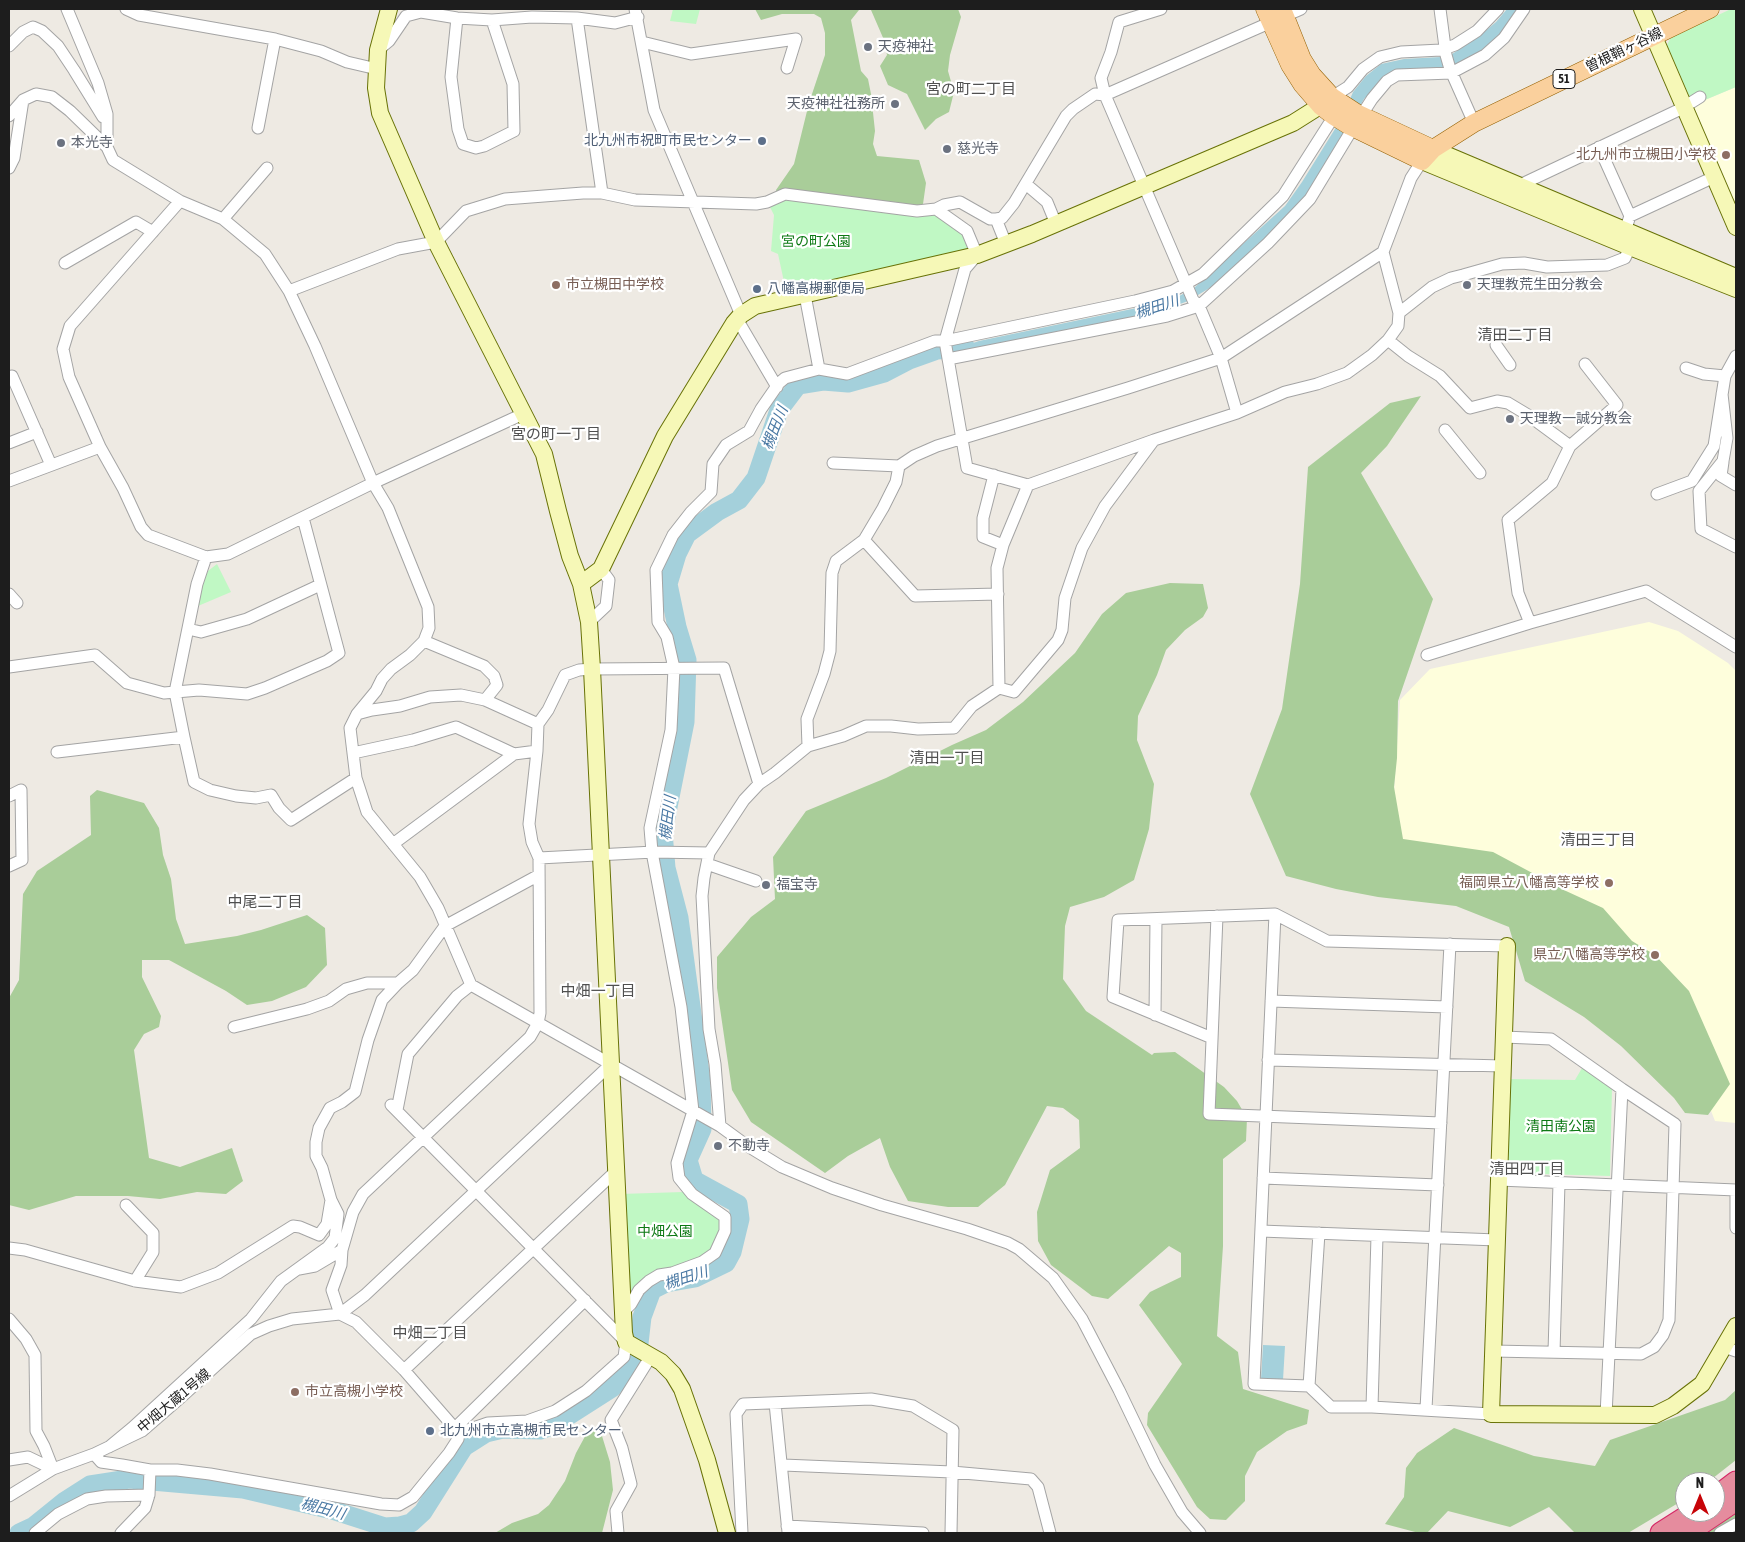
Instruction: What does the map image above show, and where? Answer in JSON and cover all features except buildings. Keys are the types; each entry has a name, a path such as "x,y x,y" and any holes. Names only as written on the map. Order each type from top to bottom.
{"highway":[{"path":"1725,1490 1736,1482"},
{"path":"1687,1533 1736,1500"},
{"path":"1661,1533 1678,1522"}],"main road":[{"name":"曽根鞘ヶ谷線","path":"1428,155 1474,123 1710,9"},
{"path":"1281,13 1290,65 1302,84 1356,121 1428,155"}],"street":[{"path":"67,9 98,83 107,114 107,147"},
{"path":"126,9 148,17 275,39 321,51 347,62 377,69"},
{"path":"389,9 378,50 376,88 380,113 436,242 544,454 570,556 581,584 589,622 615,1172 624,1333 629,1344 624,1357 586,1390 555,1411 527,1421 488,1424 457,1430"},
{"path":"1161,9 1137,13 1119,22 1111,52 1101,78 1105,95 1187,285 1221,358 1237,413"},
{"path":"1440,9 1446,52 1451,71 1474,123"},
{"path":"1446,52 1477,31 1498,9"},
{"path":"947,357 1167,316 1196,303 1268,243 1310,199 1356,121 1387,81 1397,75 1451,71 1485,55 1504,38 1524,9"},
{"path":"1642,9 1654,35 1692,102 1714,177 1736,227"},
{"path":"378,50 389,41 406,16 421,12 457,18 492,20 532,13 615,23 636,13 654,110 694,202 739,317 777,387"},
{"path":"290,291 398,249 436,242 466,211 490,202 505,199 602,193 635,200 756,204 767,202 785,194 917,211 936,209 944,205 960,202 990,219 1002,218 1026,184 1066,116 1073,109 1095,94 1105,95 1281,13"},
{"path":"457,18 451,77 457,120 463,144 476,148 514,131 514,84 492,20"},
{"path":"577,18 602,193"},
{"path":"9,46 22,32 33,27 42,31 58,46 95,102 107,125"},
{"path":"258,128 275,39"},
{"path":"642,42 691,54 796,39 788,68"},
{"path":"623,1312 631,1304 639,1290 649,1281 659,1275 672,1273 702,1262 715,1252 725,1231 725,1217 692,1194 680,1178 677,1163 693,1112 681,1007 650,828 683,668 658,622 656,570 673,535 690,512 711,492 713,464 726,445 750,431 761,409 785,378 819,369 847,374 935,341 944,341 1135,302 1174,291 1187,285 1203,274 1283,196 1296,178 1332,106 1364,69 1380,57 1401,52 1441,50 1446,52"},
{"path":"9,116 23,100 36,94 52,97 70,111 107,147 113,160 180,201 223,219 265,254 290,291 374,483 388,508 428,607 429,628 424,641 410,655 391,669 350,728 356,778 367,812 429,891 471,985 715,1123 746,1146 782,1167 832,1188 882,1205 967,1229 1008,1243 1018,1249 1053,1278 1082,1318 1120,1390 1155,1465 1182,1512 1200,1533"},
{"path":"9,168 14,158 23,100"},
{"path":"1520,186 1692,102"},
{"path":"581,584 601,569 666,436 739,317 755,306 977,255 1145,187 1332,106"},
{"path":"1599,147 1628,223"},
{"path":"1428,155 1628,223 1736,277"},
{"path":"1428,155 1630,248 1736,289"},
{"path":"977,255 965,269 944,341 967,468 1028,484 1237,413 1285,392 1317,384 1347,373 1372,355 1388,340 1398,326 1399,313 1383,252 1411,178 1428,155"},
{"path":"223,219 267,168"},
{"path":"1628,223 1714,177"},
{"path":"1026,184 1047,202 1056,224"},
{"path":"180,201 70,326 63,349 69,377 100,447 123,488 141,527 148,535 206,557 228,554 374,483 524,414"},
{"path":"936,209 967,231 977,255"},
{"path":"996,219 1006,244"},
{"path":"66,263 136,222 153,232"},
{"path":"1399,313 1432,287 1451,278 1502,264 1524,263 1547,267 1607,265 1625,258 1630,248"},
{"path":"833,462 900,466 924,451 1221,358 1383,252"},
{"path":"805,295 819,369"},
{"path":"1388,340 1408,356 1440,376 1470,408 1497,401 1508,403 1528,415 1570,446"},
{"path":"1496,345 1510,365"},
{"path":"1657,494 1692,481 1714,446 1725,376 1736,356"},
{"path":"1530,623 1518,593 1508,520 1552,483 1570,446 1617,405 1585,364"},
{"path":"1686,368 1704,374 1725,376"},
{"path":"9,377 12,376 51,465"},
{"path":"1722,394 1731,441 1723,461 1721,476 1736,485"},
{"path":"1445,430 1480,474"},
{"path":"9,443 36,432"},
{"path":"715,1123 715,1064 709,1029 702,896 708,858 744,800 759,784 808,746 843,736 866,726 954,728 972,706 999,688 1014,692 1058,640 1062,630 1065,598 1082,548 1105,506 1154,440"},
{"path":"9,481 100,447"},
{"path":"1723,461 1699,491 1701,529 1736,547"},
{"path":"808,746 807,719 824,674 830,651 832,573 836,561 864,540 896,482 900,466"},
{"path":"994,475 984,518 983,536 1003,545"},
{"path":"999,688 997,568 1003,545 1028,484"},
{"path":"9,667 95,655 127,683 164,693 199,690 247,694 309,669 340,653 320,585 304,518"},
{"path":"864,540 915,596 998,594"},
{"path":"206,557 196,584 175,692 194,782 210,790 236,796 256,798 271,795 291,820 356,778"},
{"path":"589,622 606,606 609,580 601,569"},
{"path":"188,629 201,632 247,619 320,585"},
{"path":"1427,655 1530,623 1646,591 1736,647"},
{"path":"9,594 17,603"},
{"path":"424,641 484,666 494,676 497,685 485,700"},
{"path":"94,1454 101,1462 150,1470 177,1470 210,1474 381,1504 399,1505 419,1490 458,1439 457,1430 404,1370 356,1322 340,1314 332,1290 341,1265 342,1250 353,1212 363,1194 530,1038 538,1023 540,1013 539,858 532,842 528,824 537,751 538,724 548,710 565,675 579,670 724,668 759,784"},
{"path":"358,714 400,706 430,697 461,695 485,700 538,724"},
{"path":"353,753 413,740 456,728 514,754"},
{"path":"57,752 184,737"},
{"path":"393,844 514,754 537,751"},
{"path":"9,796 21,790 22,860 9,866"},
{"path":"539,858 670,852 708,858 756,881"},
{"path":"109,1446 132,1428 251,1318 280,1281 328,1247 334,1238 338,1214 331,1200 322,1168 316,1156 319,1128 330,1108 355,1092 361,1084 368,1040 382,1000 413,970 445,926 539,875"},
{"path":"1275,914 1254,1384 1309,1386 1331,1407 1426,1409 1491,1414 1655,1414 1673,1406 1702,1384 1730,1349 1736,1326"},
{"path":"1212,1038 1113,997 1118,920 1275,914 1327,941 1507,946 1491,1414"},
{"path":"1217,916 1209,1114 1441,1123"},
{"path":"1155,1015 1156,919"},
{"path":"1426,1409 1450,944"},
{"path":"234,1027 285,1016 307,1009 328,1001 346,989 367,983 398,983"},
{"path":"471,985 457,996 408,1054 394,1108 629,1344 662,1362 673,1374 682,1389 707,1460 727,1533"},
{"path":"1271,1001 1447,1007"},
{"path":"1493,1351 1641,1354 1654,1347 1663,1335 1669,1320 1675,1124 1551,1039 1504,1037"},
{"path":"1268,1060 1503,1066"},
{"path":"340,1314 365,1295 610,1065"},
{"path":"1606,1415 1622,1089"},
{"path":"404,1370 615,1172"},
{"path":"1263,1178 1438,1185"},
{"path":"1499,1180 1673,1187 1736,1192 1736,1228"},
{"path":"1554,1352 1559,1183"},
{"path":"9,1248 25,1250 135,1281 181,1287 218,1273 293,1226 319,1235 327,1224 331,1200"},
{"path":"126,1205 153,1233 153,1252 135,1281"},
{"path":"1261,1232 1497,1240"},
{"path":"1309,1386 1319,1233"},
{"path":"1372,1407 1377,1236"},
{"path":"299,1269 315,1266 342,1250"},
{"path":"457,1430 585,1300"},
{"name":"中畑大蔵1号線","path":"9,1496 53,1469 94,1454 142,1431 251,1334 292,1319 340,1314"},
{"path":"9,1319 26,1339 35,1355 36,1431 53,1469"},
{"path":"618,1533 616,1511 631,1484 622,1448 611,1420 648,1355"},
{"path":"742,1533 736,1414 743,1404 871,1399 913,1406 953,1430 951,1533"},
{"path":"775,1402 788,1530 923,1533"},
{"path":"9,1460 28,1457 53,1469"},
{"path":"782,1465 952,1472 1031,1478 1038,1488 1050,1533"},
{"path":"122,1533 145,1508 149,1494 150,1470"},
{"path":"35,1533 58,1514 87,1499 149,1494"},
{"path":"1720,1533 1736,1524"}],"shaded area":[{"name":"北九州市立槻田小学校","path":"1736,87 1736,204 1693,105"},
{"name":"福岡県立八幡高等学校","path":"1649,622 1678,631 1728,663 1736,671 1736,1123 1715,1121 1696,1073 1655,988 1418,862 1392,823 1400,700 1430,669"}],"green space":[{"path":"673,9 700,9 696,24 670,21"},
{"path":"755,9 958,9 961,17 950,55 948,71 954,92 949,112 936,119 925,130 907,94 888,85 880,66 887,55 884,40 871,10 859,10 851,20 861,71 868,79 871,94 875,131 873,144 877,156 919,160 926,183 921,218 781,207 776,190 794,164 809,103 825,55 825,33 821,18 814,14 782,14 761,20"},
{"path":"1731,9 1736,9 1736,87 1693,105 1667,45 1671,37"},
{"name":"宮の町公園","path":"786,198 935,214 965,235 971,251 786,291 778,254 771,251 774,215 769,205"},
{"path":"1421,396 1387,446 1361,473 1433,599 1398,701 1397,758 1394,787 1403,839 1493,852 1566,891 1603,908 1632,941 1655,955 1689,991 1730,1084 1708,1115 1685,1113 1674,1098 1621,1046 1584,1017 1525,981 1509,927 1456,906 1378,897 1336,889 1286,876 1250,794 1282,709 1300,584 1308,467 1390,403"},
{"path":"217,564 231,592 198,606 204,578 208,571"},
{"path":"1170,583 1203,584 1208,608 1203,617 1185,630 1166,650 1138,716 1137,740 1154,784 1149,829 1134,880 1104,897 1070,907 1065,926 1063,979 1086,1011 1152,1055 1154,1053 1175,1052 1224,1087 1237,1101 1247,1118 1246,1141 1223,1159 1223,1246 1217,1336 1238,1352 1243,1389 1309,1410 1307,1424 1287,1431 1257,1452 1245,1476 1245,1501 1226,1520 1210,1519 1197,1507 1147,1425 1148,1413 1182,1364 1139,1305 1150,1292 1181,1277 1181,1253 1169,1246 1108,1299 1092,1296 1051,1265 1038,1241 1037,1212 1050,1170 1080,1148 1079,1120 1063,1108 1047,1106 1005,1185 978,1207 948,1207 908,1201 890,1167 880,1138 848,1156 825,1173 751,1122 732,1090 717,988 717,957 751,917 775,899 773,857 806,811 886,778 986,730 1023,702 1075,653 1102,614 1126,593"},
{"path":"97,790 144,803 159,828 163,855 171,879 176,919 185,944 237,936 307,915 325,928 327,965 306,987 272,1001 247,1005 226,991 169,960 142,960 142,977 161,1016 159,1027 144,1034 134,1050 149,1158 180,1167 232,1148 243,1181 226,1194 197,1192 160,1199 128,1196 76,1196 29,1210 9,1205 9,998 19,980 23,894 37,871 91,835 90,796"},
{"name":"清田南公園","path":"1582,1068 1612,1088 1610,1176 1505,1173 1509,1079 1575,1080"},
{"name":"中畑公園","path":"683,1192 720,1218 721,1228 709,1252 697,1260 658,1273 630,1300 620,1194"},
{"path":"1736,1390 1736,1460 1721,1472 1675,1472 1675,1505 1628,1533 1575,1533 1549,1507 1510,1527 1448,1511 1427,1533 1419,1533 1385,1524 1404,1497 1406,1468 1417,1453 1454,1428 1534,1456 1595,1466 1610,1440 1725,1400"},
{"path":"589,1429 602,1436 610,1462 613,1490 602,1533 495,1533 512,1523 538,1514 549,1505 565,1481 576,1453"},
{"path":"1736,1513 1736,1533 1704,1533 1721,1522 1725,1522 1725,1520"}],"water":[{"path":"1507,9 1520,9 1508,26 1491,44 1458,65 1382,81 1364,99 1318,179 1300,204 1263,241 1213,286 1188,301 1164,310 966,353 955,353 952,350 979,341 1170,301 1194,288 1285,206 1343,116 1353,92 1366,76 1381,64 1404,59 1441,57 1452,54 1477,38 1496,22"},
{"path":"1263,1345 1285,1346 1283,1380 1261,1379"}],"waterway":[{"name":"槻田川","path":"19,1533 34,1526 65,1501 90,1485 129,1479 243,1489 332,1510 385,1527 411,1523 423,1512 464,1447 486,1433 503,1429 541,1430 554,1425 612,1388 637,1361 642,1317 652,1290 666,1283 695,1278 726,1263 732,1252 740,1219 738,1204 694,1180 688,1160 702,1129 701,1080 679,918 666,868 663,832 685,722 687,660 677,627 668,584 677,554 687,534 717,512 739,500 756,478 779,410 798,385 823,381 848,383 884,373 909,360 937,350 966,348"}],"place":[{"name":"天疫神社","path":"868,47"},
{"name":"天疫神社社務所","path":"895,104"},
{"name":"北九州市祝町市民センター","path":"762,141"},
{"name":"本光寺","path":"61,143"},
{"name":"慈光寺","path":"947,149"},
{"name":"北九州市立槻田小学校","path":"1726,155"},
{"name":"市立槻田中学校","path":"556,285"},
{"name":"天理教荒生田分教会","path":"1467,285"},
{"name":"八幡高槻郵便局","path":"757,289"},
{"name":"天理教一誠分教会","path":"1510,419"},
{"name":"福岡県立八幡高等学校","path":"1609,883"},
{"name":"福宝寺","path":"766,885"},
{"name":"県立八幡高等学校","path":"1655,955"},
{"name":"不動寺","path":"718,1146"},
{"name":"市立高槻小学校","path":"295,1392"},
{"name":"北九州市立高槻市民センター","path":"430,1431"}],"district":[{"name":"宮の町二丁目","path":"971,89"},
{"name":"清田二丁目","path":"1515,335"},
{"name":"宮の町一丁目","path":"556,434"},
{"name":"清田一丁目","path":"947,758"},
{"name":"清田三丁目","path":"1598,840"},
{"name":"中尾二丁目","path":"265,902"},
{"name":"中畑一丁目","path":"598,991"},
{"name":"清田四丁目","path":"1527,1169"},
{"name":"中畑二丁目","path":"430,1333"}]}
